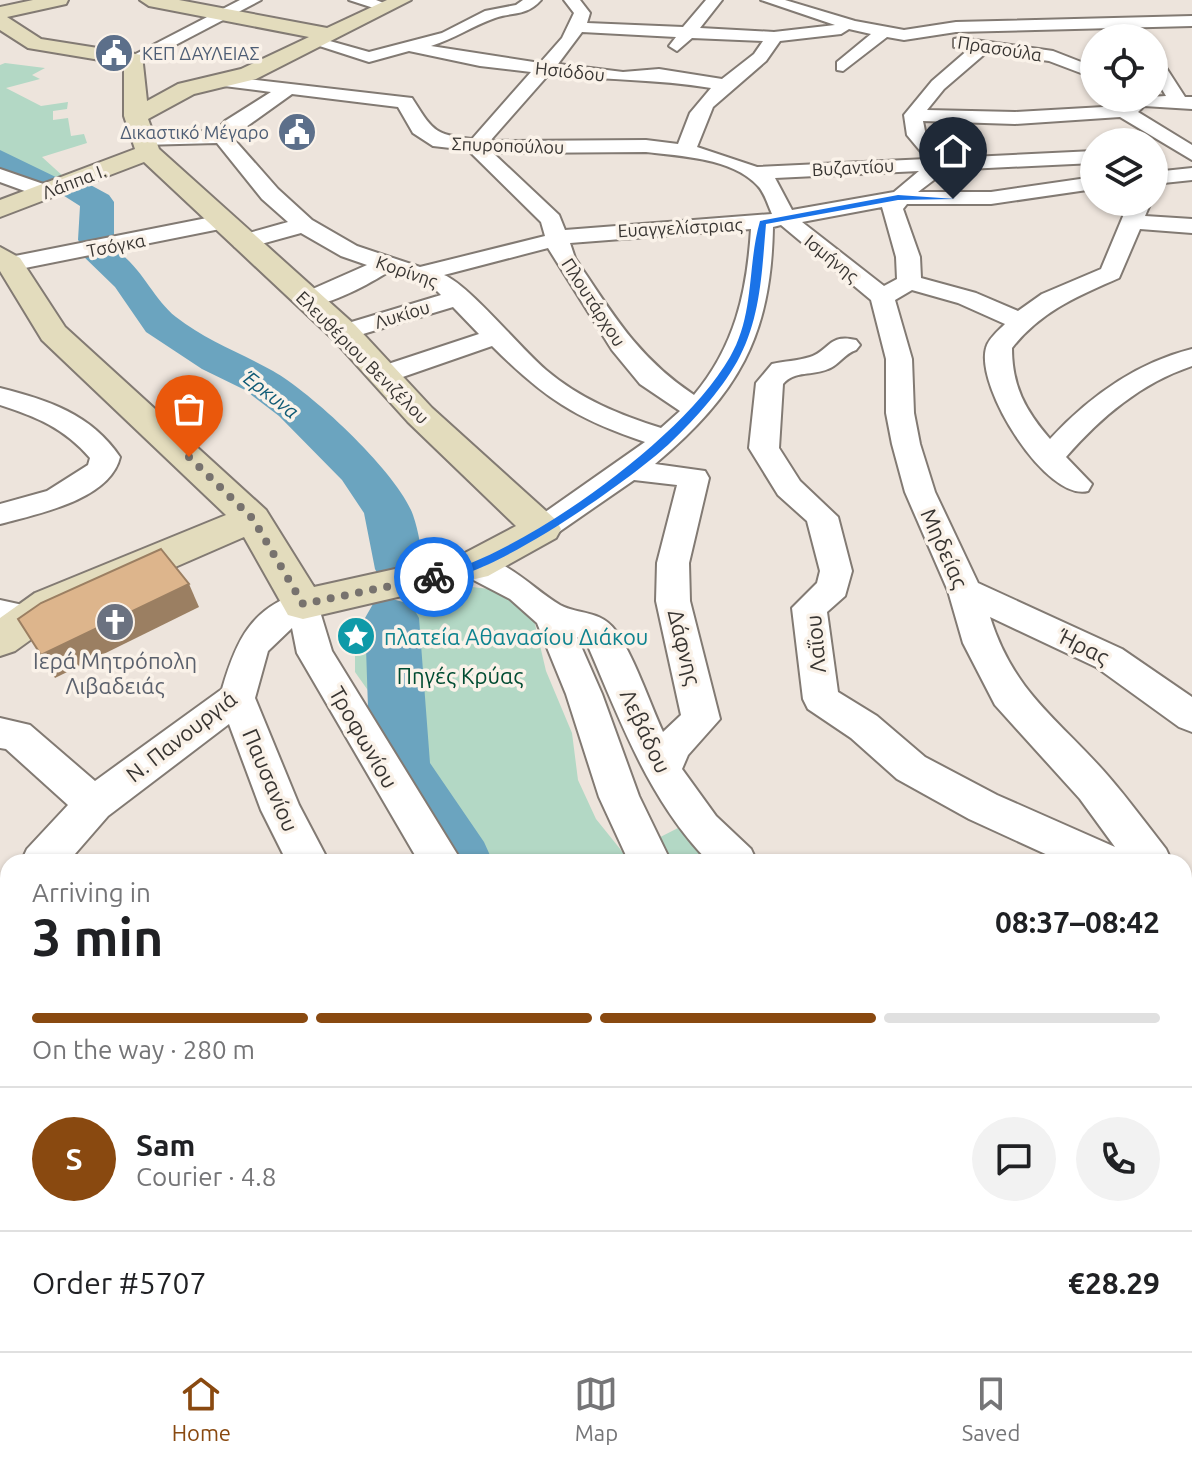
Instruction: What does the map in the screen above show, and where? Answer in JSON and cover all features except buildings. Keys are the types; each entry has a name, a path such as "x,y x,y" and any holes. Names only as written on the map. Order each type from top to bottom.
{"main road":[{"path":"0,13 59,0"},
{"path":"149,0 319,38"},
{"name":"Λάππα Ι.","path":"0,209 44,192 142,136 186,89 248,74 394,4"},
{"path":"0,21 35,44 135,59 142,136"},
{"name":"Ελευθέριου Βενιζέλου","path":"142,136 232,232 344,332 420,415 542,529"},
{"path":"5,260 53,333 253,519 303,604 474,566 542,529"},
{"path":"10,623 253,519"}],"street":[{"path":"135,59 217,15 253,0"},
{"path":"357,0 394,4"},
{"path":"319,38 369,57 469,28 491,14 521,9 533,0"},
{"path":"646,74 689,32 714,0"},
{"name":"Πρασούλα","path":"769,0 883,32 1053,56 1080,67"},
{"path":"476,147 486,127 544,68 582,10 689,32 774,37 852,25"},
{"path":"904,35 956,27 1192,21"},
{"path":"1174,38 1192,30"},
{"path":"843,66 883,32"},
{"path":"686,151 703,106 750,70 768,50 774,37"},
{"name":"Ησιόδου","path":"412,47 480,61 623,77 646,74 727,85"},
{"path":"898,198 944,163 914,132 913,115 944,79 983,47"},
{"path":"1053,56 1080,60"},
{"name":"Σπυροπούλου","path":"369,57 365,68 405,102 427,136 440,142 476,147 617,145 686,151 722,159 755,173"},
{"path":"222,81 405,102"},
{"path":"1168,81 1186,103"},
{"path":"142,136 222,137 232,125 288,89"},
{"path":"913,115 1015,118 1080,110"},
{"path":"1146,112 1183,141 1192,156 1168,168"},
{"name":"Κορίνης","path":"222,137 270,194 304,225 349,251 424,273 460,297 495,337 538,377 599,417 667,440"},
{"name":"Πλουτάρχου","path":"476,147 551,220 554,240 563,258 621,345 650,378 696,409"},
{"name":"Βυζαντίου","path":"755,173 1080,158"},
{"path":"542,529 630,470 667,440 696,409 735,357 752,313 774,220 767,182 755,173"},
{"path":"1168,174 1192,174"},
{"path":"0,175 44,192"},
{"name":"Ευαγγελίστριας","path":"554,240 626,228 774,220 898,198 991,198 1080,185"},
{"name":"Μηδείας","path":"898,198 892,209 908,257 895,290 900,413 920,492 965,591 981,643 1008,695 1128,854"},
{"path":"1077,484 1019,418 1000,381 999,347 1020,321 1051,299 1111,273 1119,248 1136,216"},
{"path":"1153,216 1192,226"},
{"name":"Ισμήνης","path":"774,220 895,290"},
{"name":"Τσόγκα","path":"5,260 304,225"},
{"path":"424,273 554,240"},
{"path":"308,300 364,277 385,263"},
{"path":"895,290 967,298 1020,321"},
{"name":"Λυκίου","path":"344,332 460,297"},
{"path":"385,374 495,337"},
{"name":"Λαΐου","path":"847,345 838,347 822,363 781,370 770,383 764,448 789,488 822,517 836,571 833,588 809,608 821,699 864,727 911,768 983,807 1126,854"},
{"path":"1051,455 1091,412 1129,384 1164,365 1192,357"},
{"path":"0,396 60,414 78,424 105,457 102,470 58,498 0,514"},
{"name":"Δάφνης","path":"630,470 694,478 673,563 673,601 701,719 673,746 662,771"},
{"name":"Λεβάδου","path":"474,566 522,591 551,616 584,694 619,797 646,854"},
{"name":"Ήρας","path":"965,591 1109,658 1192,717"},
{"name":"Ν. Πανουργιά","path":"49,854 94,804 237,698 243,687 251,648 270,627 303,604"},
{"name":"Τροφωνίου","path":"303,604 315,653 436,854"},
{"name":"Λεβάδου","path":"551,616 582,622 602,638 662,771 702,828 728,854"},
{"name":"Παυσανίου","path":"237,698 281,810 304,854"},
{"path":"0,733 17,736 94,804"}],"green space":[{"path":"0,65 45,68 32,75 40,79 6,88 41,106 68,102 67,109 53,111 53,120 68,118 71,136 84,134 87,143 42,157 64,177 48,178 0,154"},
{"name":"Πηγές Κρύας","path":"463,586 516,592 534,620 546,671 572,733 578,780 596,819 624,854 473,854 453,811 355,672 355,656 361,642 410,596"},
{"name":"Πηγές Κρύας","path":"678,828 706,854 627,854"}],"waterway":[{"name":"Έρκυνα","path":"0,159 24,175 50,184"},
{"name":"Έρκυνα","path":"73,189 97,202 96,240"},
{"name":"Έρκυνα","path":"99,254 128,279 160,324 217,360 260,381 294,407 359,470 388,513 400,569"},
{"name":"Έρκυνα","path":"392,618 400,768 456,854"}],"way so far":[{"path":"189,457 253,519 303,604 434,577"}],"place":[{"name":"ΚΕΠ ΔΑΥΛΕΙΑΣ","path":"114,53"},
{"name":"Δικαστικό Μέγαρο","path":"297,132"},
{"name":"Ιερά Μητρόπολη Λιβαδειάς","path":"115,622"},
{"name":"πλατεία Αθανασίου Διάκου","path":"356,636"}],"route":[{"path":"434,577 474,566 542,529 653,453 696,409 735,357 752,313 760,267 762,222 898,198 953,199"}]}
